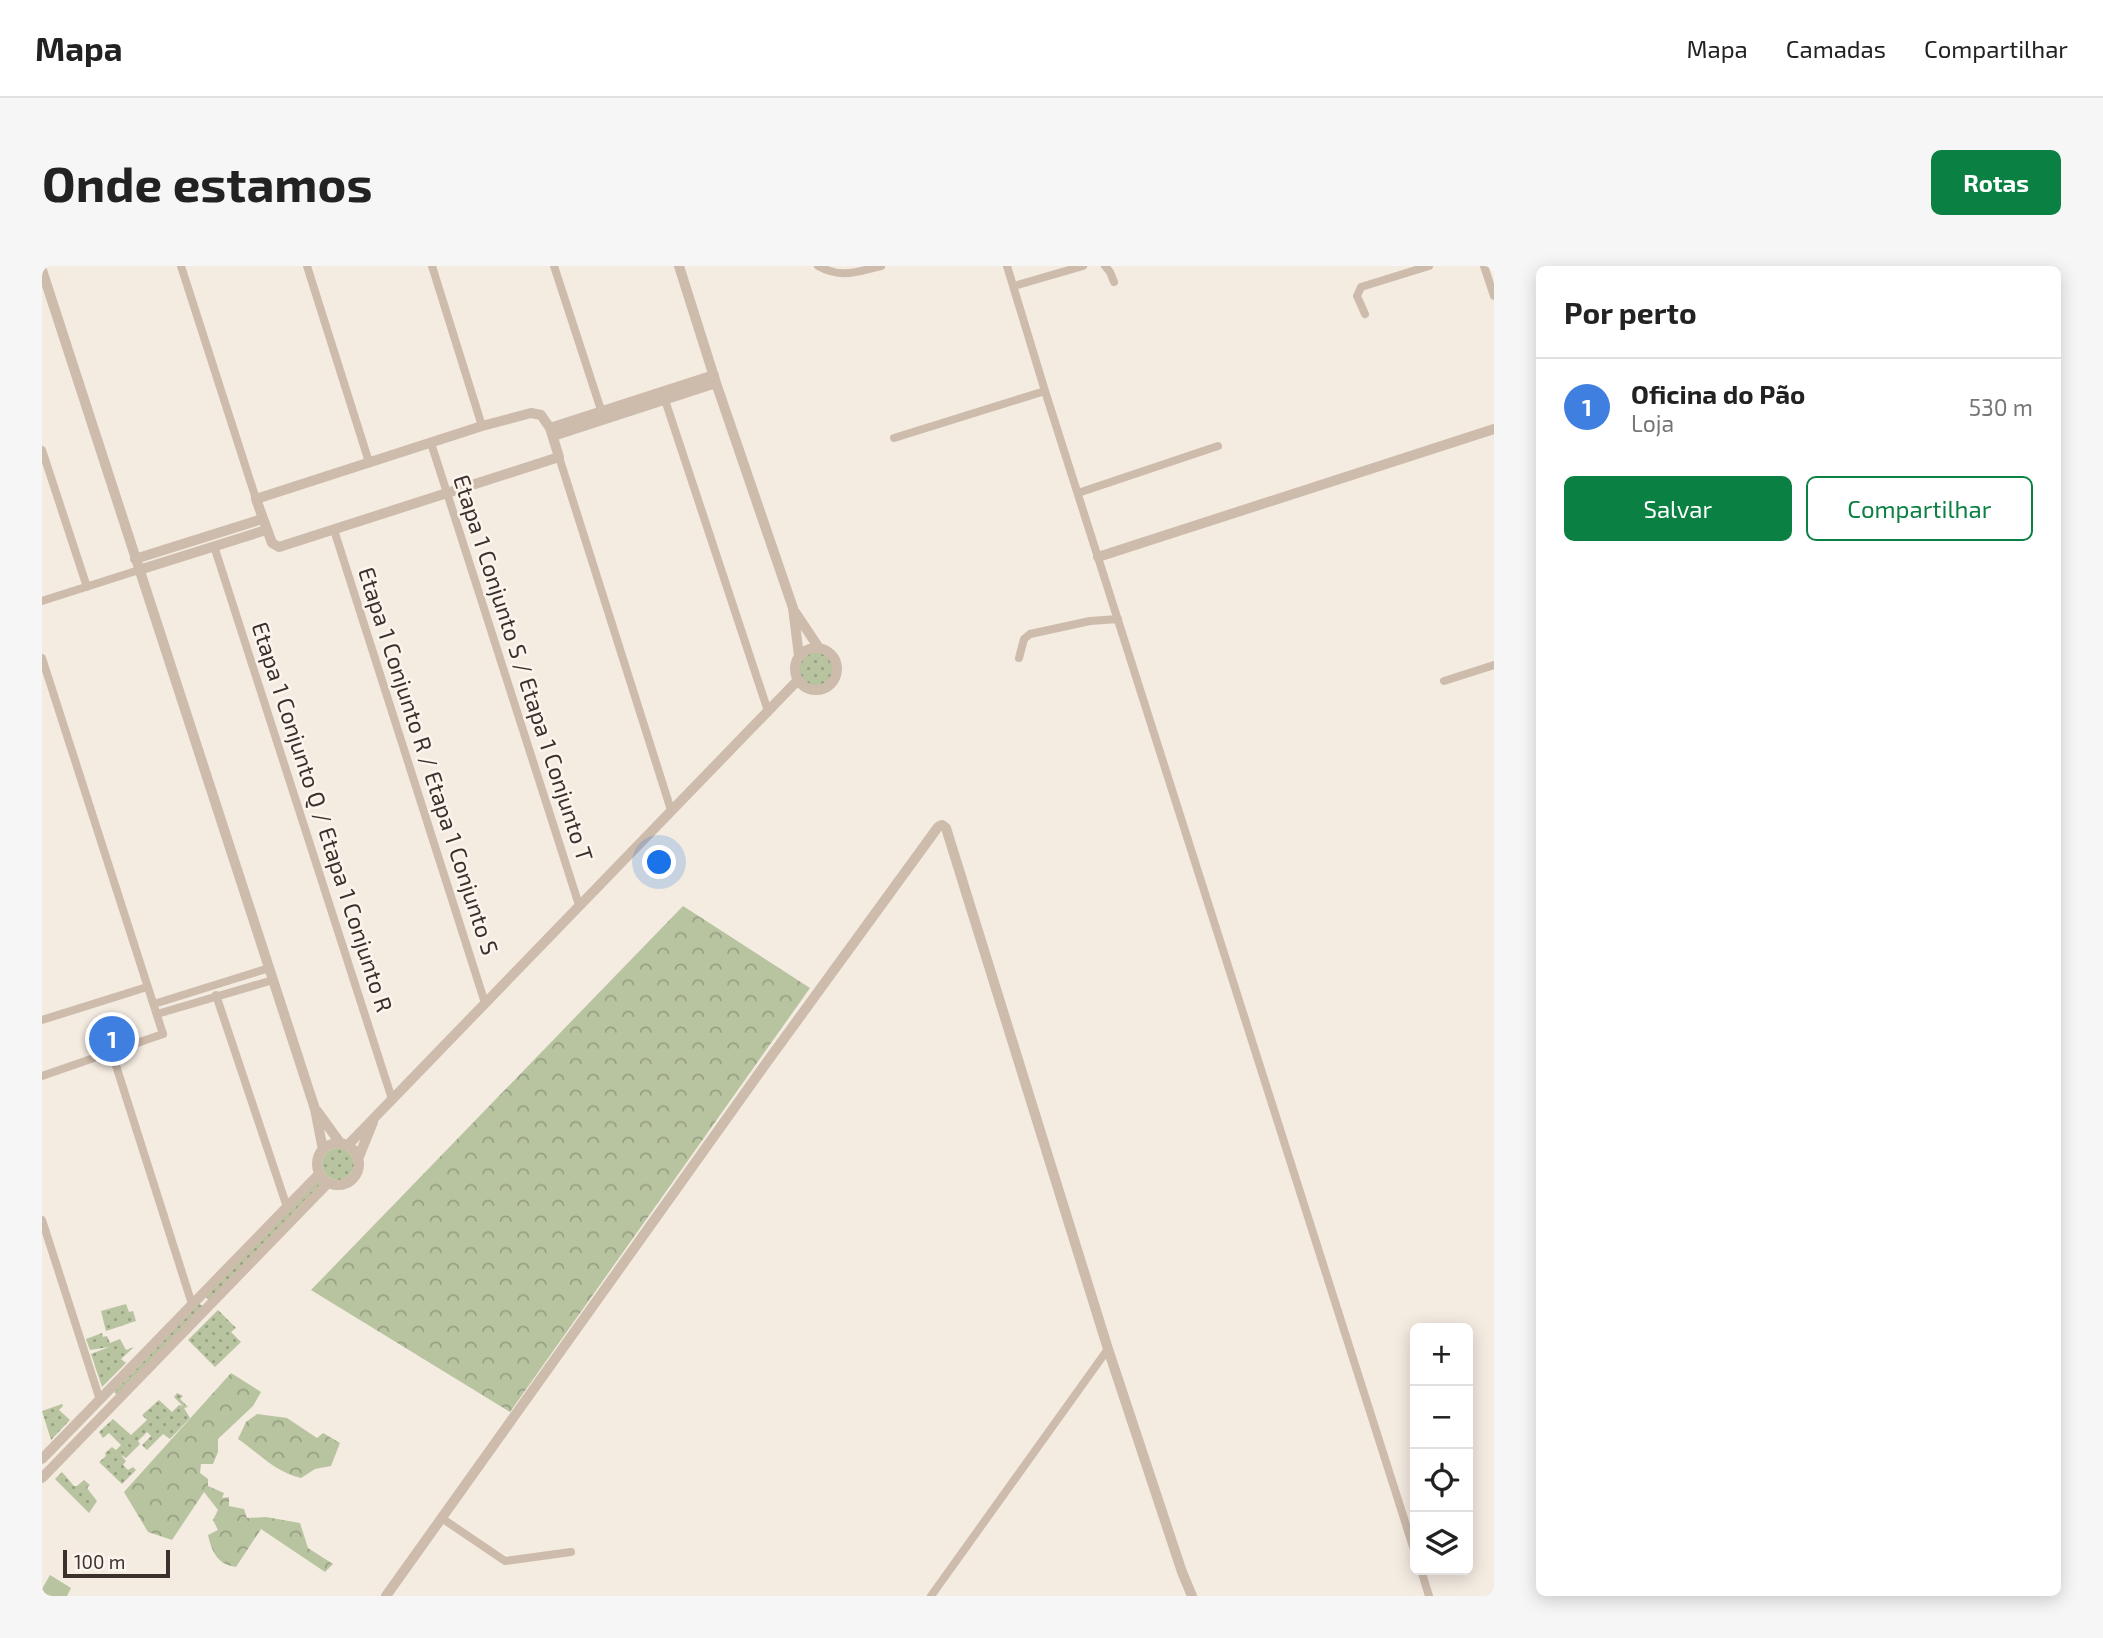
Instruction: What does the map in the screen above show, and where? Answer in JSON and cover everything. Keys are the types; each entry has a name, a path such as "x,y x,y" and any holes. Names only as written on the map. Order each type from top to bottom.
{"street":[{"path":"181,266 273,545 279,547 559,457"},
{"path":"306,266 369,461"},
{"path":"432,266 482,426"},
{"path":"554,266 602,415"},
{"path":"680,266 715,379 793,608 799,656"},
{"path":"818,266 833,274 846,274 881,266"},
{"path":"1007,266 1410,1537"},
{"path":"1014,286 1083,266"},
{"path":"1105,266 1114,282"},
{"path":"1365,314 1357,296 1358,289 1429,266"},
{"path":"1484,266 1494,296"},
{"path":"42,270 270,968 315,1109 323,1150"},
{"path":"551,432 715,379"},
{"path":"602,415 665,400 715,379"},
{"path":"894,438 1045,391"},
{"path":"665,400 768,711"},
{"path":"256,499 482,426 534,412 541,415 551,432 671,810"},
{"path":"1098,556 1494,429"},
{"name":"Etapa 1 Conjunto S / Etapa 1 Conjunto T","path":"431,443 579,905"},
{"path":"1078,493 1218,446"},
{"path":"42,450 86,587"},
{"path":"42,601 86,587 137,564 264,524"},
{"path":"137,564 214,546 264,524"},
{"name":"Etapa 1 Conjunto R / Etapa 1 Conjunto S","path":"334,530 485,1003"},
{"name":"Etapa 1 Conjunto Q / Etapa 1 Conjunto R","path":"214,546 392,1099"},
{"path":"793,608 819,648"},
{"path":"1019,658 1024,639 1030,634 1090,621 1118,619"},
{"path":"819,648 831,653 838,671 832,684 814,691 807,689 798,680 794,668 799,656 808,649 819,648"},
{"path":"42,658 162,1035 42,1076"},
{"path":"1444,681 1494,665"},
{"path":"374,1119 353,1178 342,1185 328,1183 319,1174 317,1161 323,1150 334,1144 344,1145 374,1119 798,680"},
{"path":"386,1596 766,1062 940,826 946,828 1108,1349 1192,1596"},
{"path":"154,1004 270,968"},
{"path":"157,1014 273,980"},
{"path":"42,1020 148,987"},
{"path":"216,995 287,1207"},
{"path":"112,1053 196,1300"},
{"path":"315,1109 344,1145 354,1151 358,1159"},
{"path":"42,1478 108,1397 196,1300 319,1174"},
{"path":"42,1459 209,1305 328,1183"},
{"path":"42,1220 108,1397"},
{"path":"196,1300 209,1305"},
{"path":"931,1596 1108,1349"},
{"path":"443,1519 505,1561 571,1552"},
{"path":"1423,1575 1429,1596"}],"green space":[{"path":"816,652 828,657 833,669 828,681 816,686 804,681 799,669 804,657"},
{"path":"683,906 810,988 510,1412 311,1290"},
{"path":"338,1148 350,1152 354,1164 350,1176 338,1180 326,1176 322,1164 326,1152"},
{"path":"318,1181 322,1185 209,1300 206,1297"},
{"path":"126,1304 129,1312 133,1311 136,1321 106,1331 101,1311"},
{"path":"199,1304 203,1306 117,1395 114,1392"},
{"path":"218,1310 236,1328 231,1332 241,1342 215,1367 188,1340"},
{"path":"102,1333 110,1343 120,1339 126,1350 134,1347 121,1359 126,1363 102,1387 91,1354 109,1347 90,1350 86,1339"},
{"path":"231,1373 261,1392 253,1406 218,1439 218,1452 213,1464 201,1464 200,1473 208,1479 208,1486 224,1493 222,1498 229,1497 229,1506 244,1509 247,1518 266,1517 300,1523 308,1548 333,1564 325,1572 261,1529 236,1567 224,1563 214,1552 208,1535 218,1530 213,1520 218,1510 204,1492 172,1540 148,1532 124,1492"},
{"path":"177,1393 183,1396 180,1399 188,1407 184,1408 190,1418 170,1439 163,1434 147,1450 142,1445 151,1436 147,1432 126,1458 121,1455 126,1461 123,1465 128,1470 133,1467 136,1470 122,1484 99,1462 112,1447 116,1450 121,1445 109,1433 103,1438 99,1432 113,1419 131,1435 147,1420 142,1415 159,1400 172,1412 179,1405 183,1406 174,1397"},
{"path":"62,1404 59,1410 70,1420 51,1440 42,1411"},
{"path":"257,1414 287,1418 317,1438 323,1433 340,1443 331,1466 315,1469 301,1478 268,1462 238,1439 246,1422"},
{"path":"62,1472 74,1486 84,1480 90,1485 87,1488 97,1501 89,1513 55,1479"},
{"path":"50,1575 71,1588 67,1596 42,1596 42,1589"}],"place":[{"name":"Oficina do Pão","path":"112,1039"}]}
